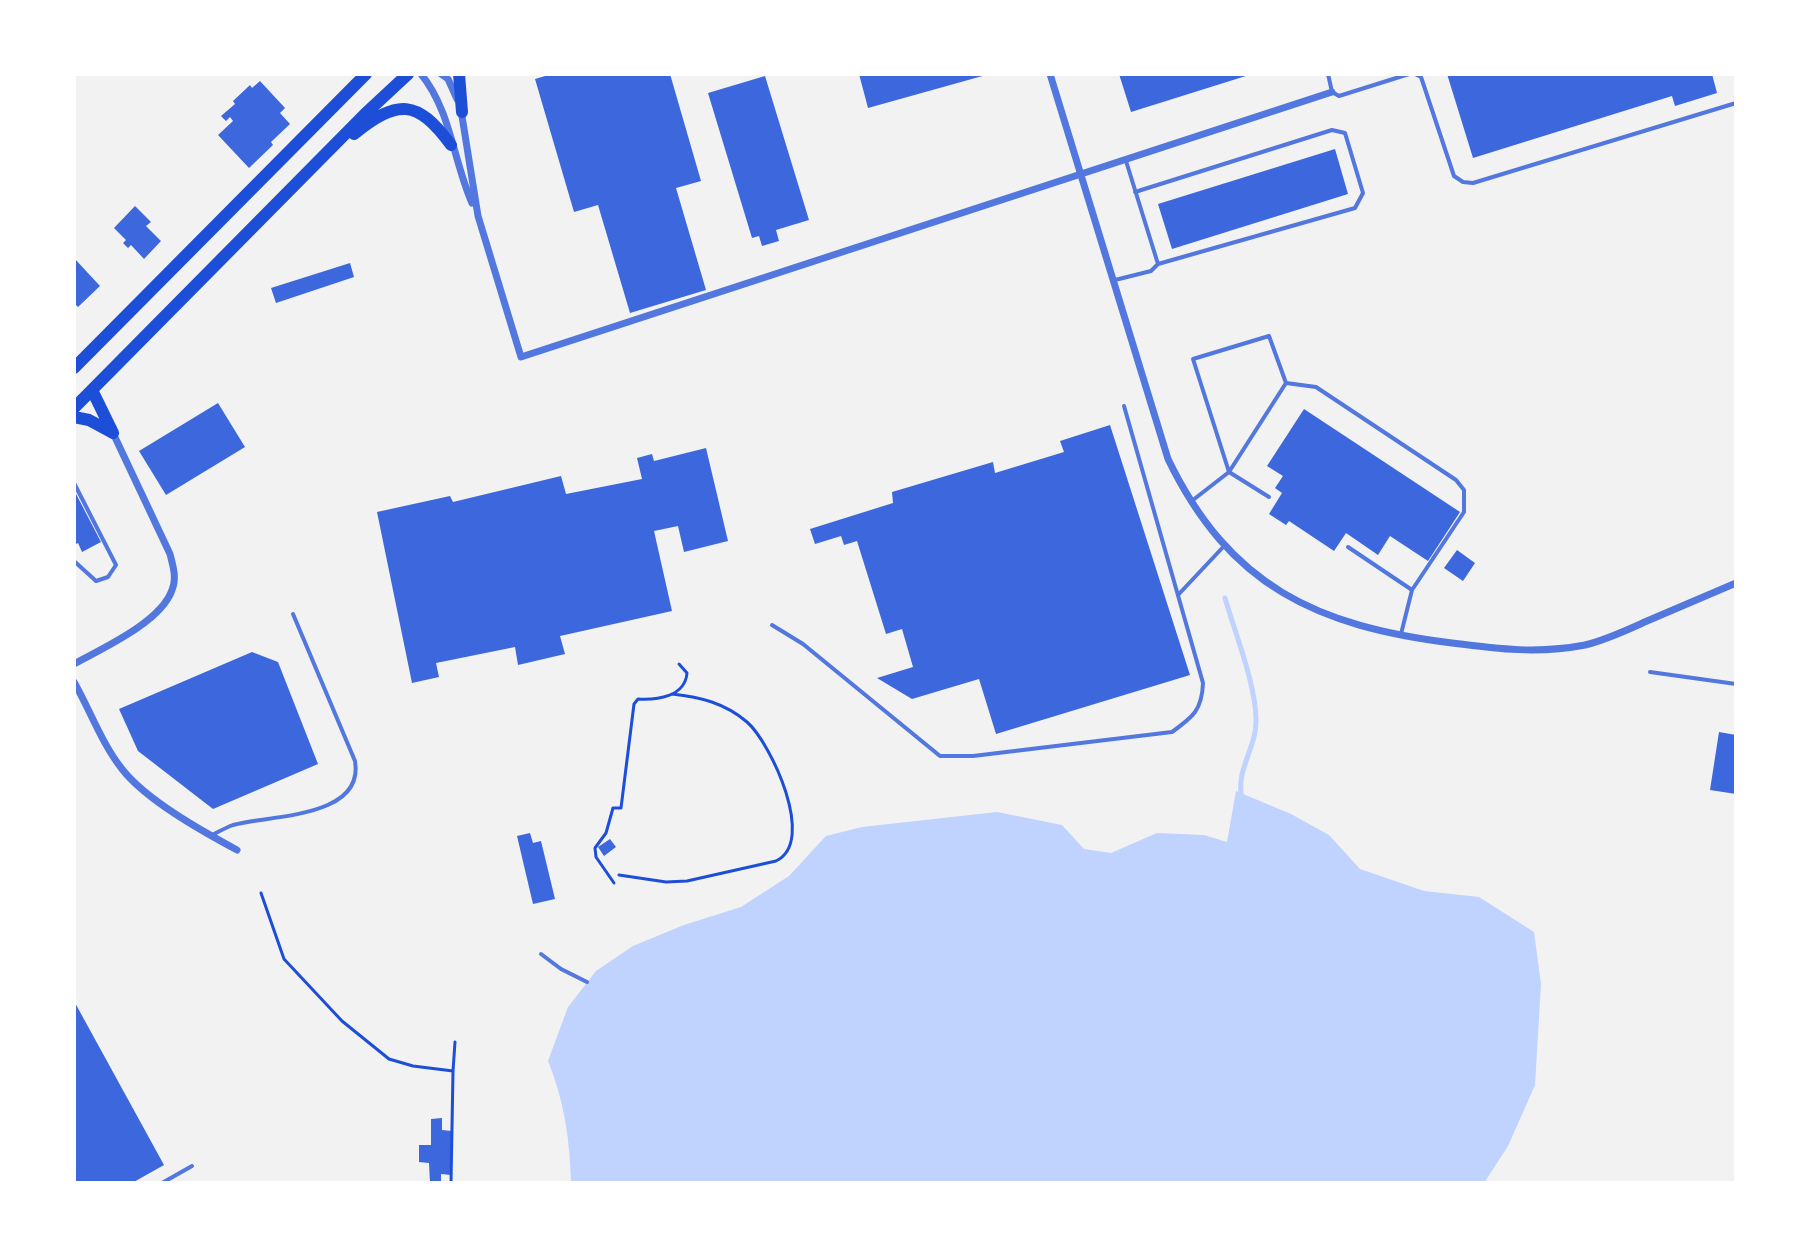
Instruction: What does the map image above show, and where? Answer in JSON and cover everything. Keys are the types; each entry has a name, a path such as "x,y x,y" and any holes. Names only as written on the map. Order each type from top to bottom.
{"main road":[{"path":"74,368 366,74"},
{"path":"74,408 408,74"},
{"path":"459,74 462,112"},
{"path":"316,163 372,120 396,110 424,114 451,145"},
{"path":"92,390 113,433"},
{"path":"74,417 89,420 113,433"}],"street":[{"path":"421,74 435,92 442,108 451,145 478,216 521,357 1332,92"},
{"path":"441,74 455,93 462,112 478,216"},
{"path":"1050,74 1168,459 1206,524 1261,578 1327,616 1401,637 1514,651 1552,651 1602,639 1736,583"},
{"path":"74,664 151,618 164,605 173,589 175,571 170,554 113,433"},
{"path":"74,682 112,755 131,780 210,836 237,850"}],"lane":[{"path":"1328,74 1332,92 1339,96 1412,74 1421,77 1454,176 1463,182 1473,183 1736,103"},
{"path":"1113,281 1151,271 1158,264 1355,208 1363,193 1345,133 1332,130 1135,192"},
{"path":"1125,159 1158,264"},
{"path":"1269,497 1229,472 1193,359 1269,336 1286,383"},
{"path":"1191,502 1229,472 1286,383"},
{"path":"1286,383 1316,387 1456,480 1464,490 1464,512 1412,590 1401,637"},
{"path":"772,625 803,644 940,756 973,756 1172,732 1194,716 1203,695 1203,683 1124,406"},
{"path":"74,483 116,565 108,577 96,581 74,561"},
{"path":"1178,595 1225,545"},
{"path":"1348,547 1412,590"},
{"path":"210,836 234,825 321,808 351,785 356,771 355,761 293,614"},
{"path":"1650,672 1735,684 1736,677"},
{"path":"541,954 561,969 587,982"},
{"path":"162,1183 192,1166"}],"path":[{"path":"672,694 685,684 687,677 679,664"},
{"path":"614,883 596,857 595,848 606,833 613,808 621,808 635,701 672,694 715,701 747,722 777,768 787,791 792,817 785,855 776,861 687,881 666,882 619,875"},
{"path":"261,893 284,959 342,1021 389,1059 413,1066 453,1071"},
{"path":"451,1183 455,1042"}],"water":[{"path":"1236,791 1291,814 1329,835 1360,869 1424,891 1479,897 1534,932 1541,984 1535,1085 1508,1146 1484,1183 571,1183 565,1120 548,1061 568,1007 596,971 633,946 684,925 741,907 789,876 826,836 862,827 997,812 1062,825 1084,849 1111,853 1157,833 1204,835 1227,842"}],"building":[{"path":"552,74 670,74 701,181 676,188 706,290 630,313 598,205 574,212 535,79"},
{"path":"859,74 986,74 986,75 868,108"},
{"path":"1119,74 1249,74 1249,75 1131,112"},
{"path":"1447,74 1712,74 1717,93 1675,106 1672,96 1473,158"},
{"path":"765,76 809,220 776,230 779,241 762,246 759,236 752,238 708,93"},
{"path":"260,81 285,108 280,113 290,124 249,168 218,135 233,121 230,117 226,121 221,116 250,85 252,88"},
{"path":"1335,149 1348,194 1172,249 1158,204"},
{"path":"135,206 151,222 146,226 161,241 144,259 131,245 128,248 123,243 126,240 114,228"},
{"path":"74,258 100,286 78,307 74,303"},
{"path":"350,263 354,277 276,303 271,288"},
{"path":"218,403 245,447 166,495 139,451"},
{"path":"1304,409 1460,512 1428,561 1390,536 1378,555 1346,533 1334,551 1289,521 1286,525 1269,514 1282,493 1275,488 1283,476 1267,466"},
{"path":"1110,425 1190,675 996,734 979,679 912,699 877,678 913,667 902,629 886,634 857,541 844,545 841,536 815,544 810,529 893,503 892,492 993,462 995,473 1064,452 1060,441"},
{"path":"706,448 728,541 684,552 678,526 654,531 672,611 560,636 565,654 518,665 515,647 436,663 439,677 412,683 377,512 450,496 453,502 561,476 566,494 642,479 637,458 652,454 654,461"},
{"path":"74,490 101,542 82,552 78,543 74,545"},
{"path":"1457,550 1475,563 1463,581 1444,568"},
{"path":"252,652 278,662 318,764 213,809 138,751 119,709"},
{"path":"1719,732 1736,735 1736,794 1710,790"},
{"path":"530,833 533,843 541,841 555,899 533,904 517,836"},
{"path":"610,839 616,847 604,856 598,847"},
{"path":"74,1001 164,1165 132,1183 74,1183"},
{"path":"442,1118 442,1130 452,1131 451,1175 441,1174 441,1183 430,1183 429,1163 419,1162 419,1145 431,1145 431,1119"}],"waterway":[{"path":"1225,598 1249,675 1255,706 1255,730 1241,778 1242,799"}]}
